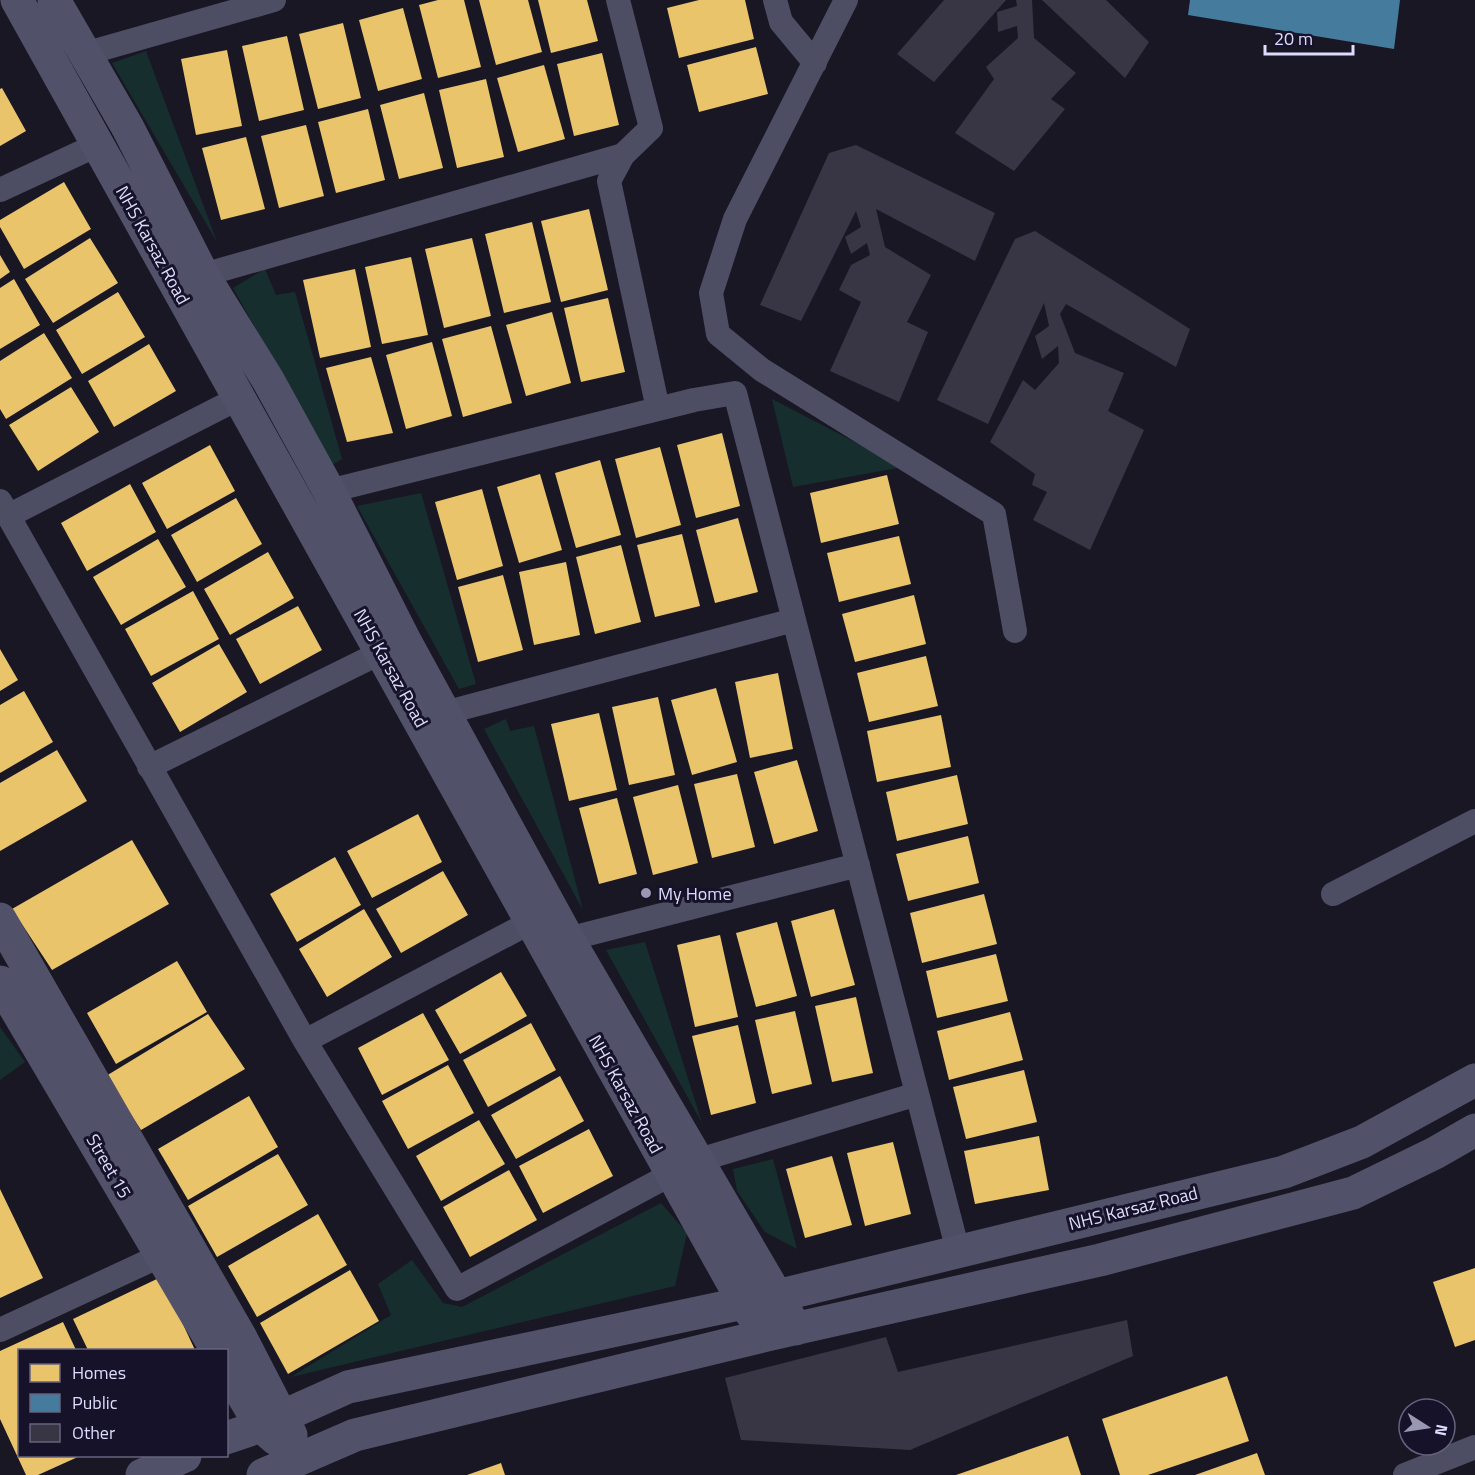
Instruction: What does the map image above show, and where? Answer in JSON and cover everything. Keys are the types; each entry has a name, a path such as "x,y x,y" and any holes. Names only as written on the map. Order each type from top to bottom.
{"street":[{"name":"NHS Karsaz Road","path":"17,0 239,398 394,647 444,713 568,939 684,1168 744,1303 781,1332"},
{"name":"NHS Karsaz Road","path":"54,0 128,128 202,275 268,380 329,491 394,647 531,922 684,1168 777,1296 781,1332"},
{"path":"84,54 274,0"},
{"path":"618,0 651,128 623,155 609,181 658,409"},
{"path":"775,0 781,22 815,63"},
{"path":"846,0 735,219 711,293 718,334 762,370 994,514 1015,631"},
{"path":"0,190 97,144"},
{"path":"202,275 623,155"},
{"path":"126,196 154,180"},
{"path":"329,491 658,409 735,393 958,1251"},
{"path":"239,398 4,508 305,1041 457,1289 684,1168 917,1094"},
{"path":"444,713 794,620"},
{"path":"149,767 394,647"},
{"path":"1333,894 1475,821"},
{"path":"568,939 858,865"},
{"path":"0,918 242,1338 272,1421"},
{"path":"305,1041 531,922"},
{"name":"Street 15","path":"0,982 216,1349"},
{"name":"NHS Karsaz Road","path":"777,1296 1284,1172 1362,1142 1475,1080"},
{"path":"1391,1126 1412,1164"},
{"path":"263,1475 304,1467 355,1435 781,1332 1088,1263 1318,1202 1353,1192 1475,1130"},
{"path":"0,1330 162,1255"},
{"path":"228,1437 272,1421 348,1387 777,1296"},
{"path":"228,1369 272,1421 304,1467"},
{"path":"1405,1475 1475,1447"},
{"path":"142,1475 181,1457"}],"green space":[{"path":"146,51 217,242 112,63"},
{"path":"265,269 276,295 295,292 342,459 332,465 233,288"},
{"path":"772,399 903,467 793,487"},
{"path":"421,493 476,684 459,689 357,506"},
{"path":"506,719 510,731 534,726 583,910 484,729"},
{"path":"645,942 702,1123 606,950"},
{"path":"0,1027 25,1062 0,1080"},
{"path":"773,1159 797,1249 765,1232 737,1191 733,1169"},
{"path":"661,1203 687,1233 675,1286 291,1377 391,1315 378,1284 412,1260 443,1303 462,1307"}],"building: Homes":[{"path":"438,0 464,0 481,67 438,78 419,5"},
{"path":"479,0 528,0 542,52 496,65"},
{"path":"538,0 587,0 598,41 551,53"},
{"path":"699,0 745,0 754,39 679,58 667,8"},
{"path":"403,8 422,79 378,91 359,20"},
{"path":"343,23 361,98 318,109 299,34"},
{"path":"287,36 304,110 259,121 242,46"},
{"path":"756,47 768,94 699,112 687,65"},
{"path":"227,50 242,126 196,135 181,59"},
{"path":"602,53 619,125 574,136 557,64"},
{"path":"544,65 565,139 518,152 497,78"},
{"path":"486,79 504,157 457,168 439,90"},
{"path":"2,88 26,131 0,146 0,89"},
{"path":"424,93 443,168 399,179 380,105"},
{"path":"368,109 385,180 336,193 318,122"},
{"path":"306,125 324,196 279,208 261,136"},
{"path":"246,137 265,209 221,220 202,148"},
{"path":"64,182 91,229 24,269 0,227 0,220"},
{"path":"589,209 608,290 561,302 541,221"},
{"path":"532,222 551,302 504,313 485,234"},
{"path":"90,238 118,283 53,323 25,279"},
{"path":"472,238 491,316 444,328 425,249"},
{"path":"0,255 10,272 0,279"},
{"path":"411,257 428,335 382,344 365,267"},
{"path":"355,269 371,347 320,358 303,280"},
{"path":"14,279 40,325 0,349 0,288"},
{"path":"118,292 145,337 82,374 56,330"},
{"path":"608,298 625,372 581,382 564,308"},
{"path":"552,312 571,383 526,396 506,325"},
{"path":"491,326 512,403 463,417 442,339"},
{"path":"44,333 72,378 6,419 0,409 0,361"},
{"path":"432,342 452,416 406,429 386,355"},
{"path":"149,344 176,391 114,427 88,381"},
{"path":"371,357 393,433 347,442 326,368"},
{"path":"71,387 99,432 38,471 9,425"},
{"path":"722,433 740,506 696,518 677,445"},
{"path":"210,445 235,491 167,529 142,483"},
{"path":"660,447 681,525 636,538 615,459"},
{"path":"600,460 621,535 576,548 555,473"},
{"path":"540,474 562,550 519,563 497,487"},
{"path":"887,475 899,524 821,543 810,493"},
{"path":"130,484 156,532 87,571 61,523"},
{"path":"482,489 503,566 457,580 435,502"},
{"path":"236,498 262,544 197,582 171,535"},
{"path":"738,518 758,592 715,603 696,530"},
{"path":"682,534 700,606 655,617 637,545"},
{"path":"899,536 911,584 839,602 827,553"},
{"path":"158,539 186,587 121,625 93,577"},
{"path":"621,545 641,622 595,634 576,557"},
{"path":"268,552 294,598 230,635 204,589"},
{"path":"566,562 580,635 534,645 519,572"},
{"path":"503,575 523,650 478,662 458,587"},
{"path":"193,591 219,639 151,676 125,629"},
{"path":"914,595 926,644 855,662 842,614"},
{"path":"298,606 322,650 260,684 236,639"},
{"path":"219,644 247,692 180,732 152,683"},
{"path":"0,649 18,680 0,691"},
{"path":"926,656 938,706 869,722 857,673"},
{"path":"778,673 793,749 750,758 735,682"},
{"path":"716,688 737,762 692,775 671,700"},
{"path":"24,691 53,742 0,773 0,705"},
{"path":"658,697 675,775 629,785 612,707"},
{"path":"599,713 617,790 569,801 551,724"},
{"path":"941,715 951,767 877,782 867,731"},
{"path":"57,750 87,801 0,851 0,783"},
{"path":"797,760 818,831 774,844 754,772"},
{"path":"737,774 755,847 712,858 694,784"},
{"path":"957,775 968,824 897,841 886,792"},
{"path":"678,785 698,863 653,875 633,797"},
{"path":"617,798 637,874 599,884 579,808"},
{"path":"418,814 442,862 372,898 347,851"},
{"path":"968,836 979,883 908,901 896,854"},
{"path":"132,840 169,904 52,970 12,909"},
{"path":"335,857 361,905 297,942 270,894"},
{"path":"443,871 468,915 401,953 376,909"},
{"path":"984,894 997,944 922,963 910,913"},
{"path":"364,909 392,957 327,997 299,949"},
{"path":"834,909 855,985 811,997 791,921"},
{"path":"777,922 797,996 756,1007 736,933"},
{"path":"720,935 738,1017 695,1027 677,945"},
{"path":"996,954 1008,1001 937,1018 926,971"},
{"path":"177,961 207,1012 116,1064 87,1013"},
{"path":"501,972 527,1016 460,1054 435,1010"},
{"path":"856,997 873,1073 832,1082 815,1006"},
{"path":"795,1011 812,1084 772,1094 755,1020"},
{"path":"1010,1012 1023,1060 949,1080 937,1031"},
{"path":"423,1013 449,1060 382,1095 358,1048"},
{"path":"208,1014 245,1069 141,1130 106,1076"},
{"path":"531,1023 556,1070 488,1107 463,1060"},
{"path":"738,1025 756,1103 711,1115 692,1036"},
{"path":"448,1065 474,1113 408,1149 382,1101"},
{"path":"1024,1070 1037,1122 966,1139 953,1087"},
{"path":"560,1076 584,1121 516,1159 491,1115"},
{"path":"249,1096 278,1147 188,1200 158,1149"},
{"path":"479,1120 505,1164 441,1201 416,1156"},
{"path":"589,1129 613,1176 543,1213 519,1166"},
{"path":"1039,1136 1049,1190 975,1204 964,1151"},
{"path":"893,1142 911,1214 865,1226 847,1153"},
{"path":"278,1154 308,1205 217,1257 188,1206"},
{"path":"832,1156 852,1225 805,1238 786,1169"},
{"path":"509,1170 537,1220 470,1257 443,1207"},
{"path":"0,1189 43,1278 0,1298"},
{"path":"318,1214 347,1265 257,1317 228,1266"},
{"path":"1475,1268 1475,1340 1455,1347 1433,1282"},
{"path":"350,1270 379,1321 288,1374 260,1323"},
{"path":"161,1277 195,1349 88,1349 73,1319"},
{"path":"63,1322 76,1349 18,1349 18,1457 78,1457 38,1475 26,1475 0,1419 0,1351"},
{"path":"1227,1376 1249,1441 1148,1475 1120,1475 1102,1419"},
{"path":"1068,1436 1081,1475 956,1475"},
{"path":"1257,1453 1265,1475 1195,1475"},
{"path":"501,1463 505,1475 467,1475"}],"building: Public":[{"path":"1190,0 1400,0 1394,49 1188,15"}],"building: Other":[{"path":"944,0 1006,0 934,82 897,54"},
{"path":"1016,0 1032,0 1034,38 1076,73 1051,99 1065,109 1014,171 955,133 994,79 986,67 1018,38 1017,26 998,32 997,12 1017,6"},
{"path":"1042,0 1106,0 1149,42 1125,78"},
{"path":"856,145 995,213 975,261 876,209 885,247 931,275 907,322 928,332 899,402 830,371 861,302 839,290 851,265 870,255 867,243 851,254 845,237 861,227 856,211 801,321 760,305 829,153"},
{"path":"1035,231 1190,329 1176,367 1066,304 1060,314 1075,353 1124,373 1108,411 1144,430 1090,550 1033,520 1047,492 1032,485 1035,474 990,442 1023,380 1035,390 1059,363 1058,346 1042,359 1035,336 1049,326 1044,303 988,424 937,400 1015,239"},
{"path":"1127,1320 1133,1356 910,1450 741,1440 725,1378 886,1337 898,1372"}],"place":[{"name":"My Home","path":"646,893"}]}
